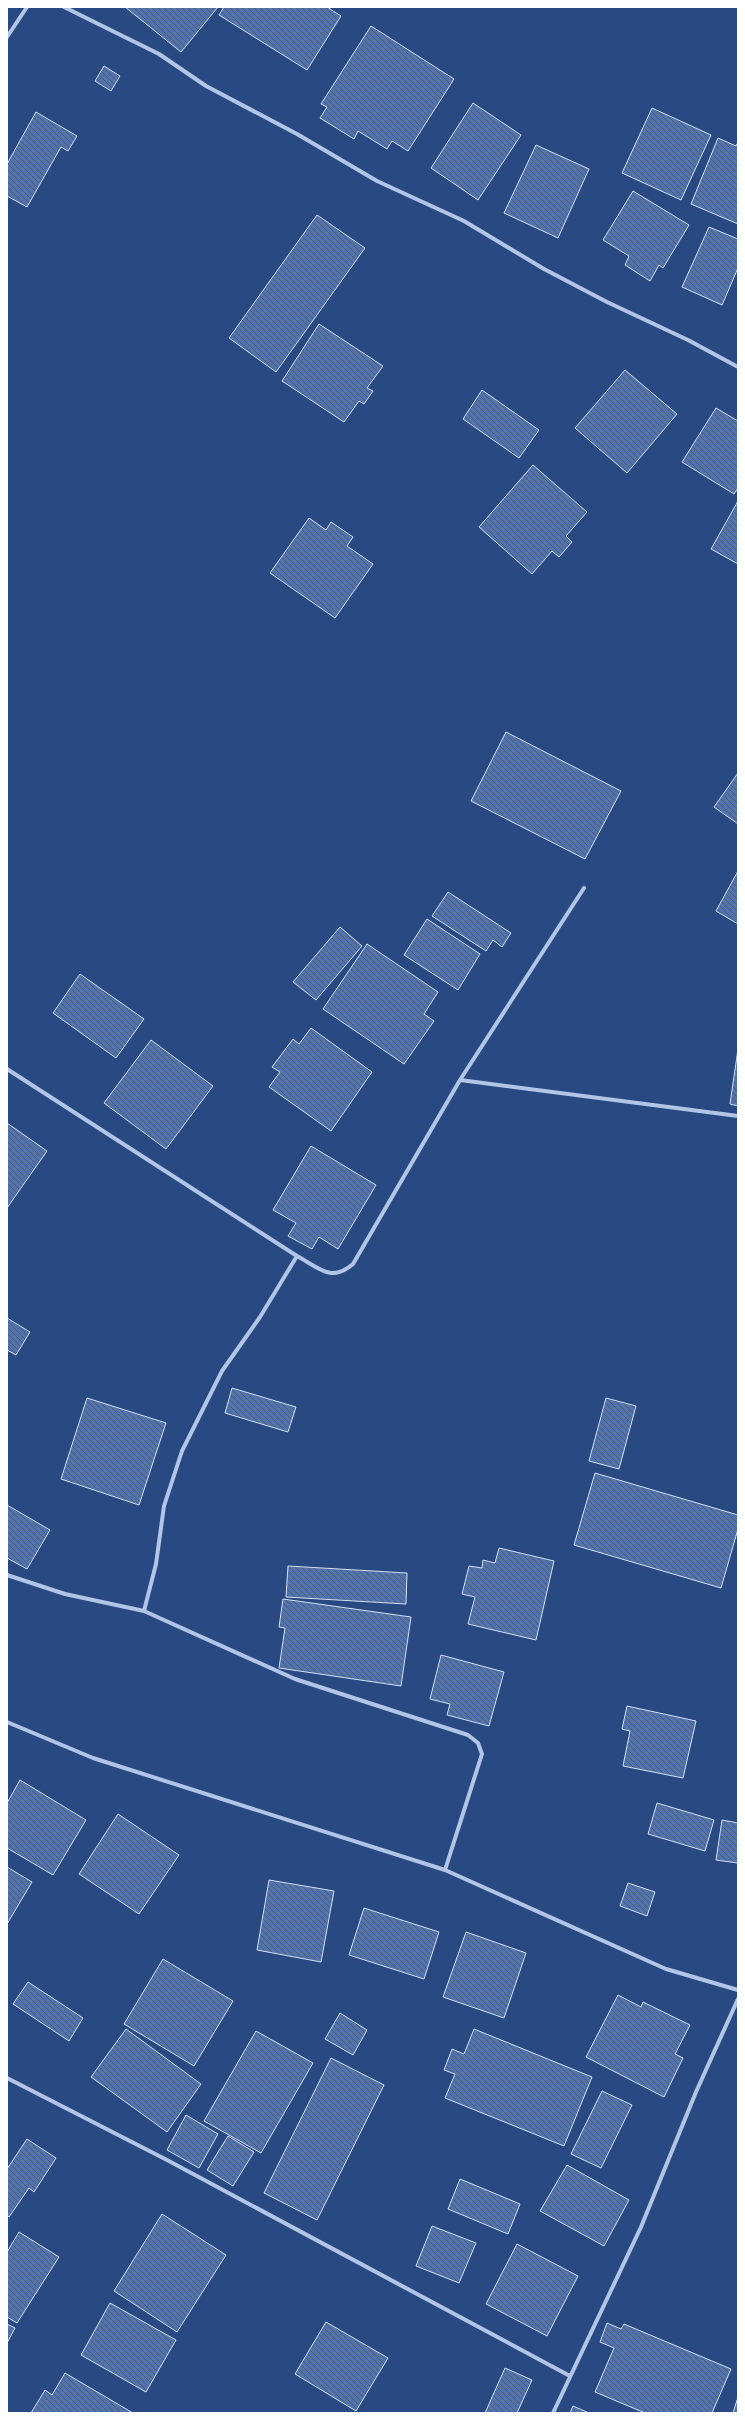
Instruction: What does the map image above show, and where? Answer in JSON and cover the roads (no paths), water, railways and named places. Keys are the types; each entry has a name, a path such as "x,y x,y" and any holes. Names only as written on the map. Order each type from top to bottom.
{"street":[{"path":"7,37 27,7"},
{"path":"64,7 159,54 206,86 297,134 377,181 464,221 544,269 607,302 688,340 738,367"},
{"path":"7,1069 297,1256 333,1275 343,1272 353,1264 460,1080 584,888"},
{"path":"460,1080 738,1116"},
{"path":"144,1611 156,1564 164,1506 182,1451 222,1371 260,1317 297,1256"},
{"path":"7,1575 65,1594 144,1611 295,1680 468,1735 478,1743 482,1754 445,1870"},
{"path":"7,1722 93,1758 445,1870 666,1969 738,1990"},
{"path":"553,2413 641,2227 696,2092 738,2000"},
{"path":"7,2078 167,2160 570,2376"}]}
